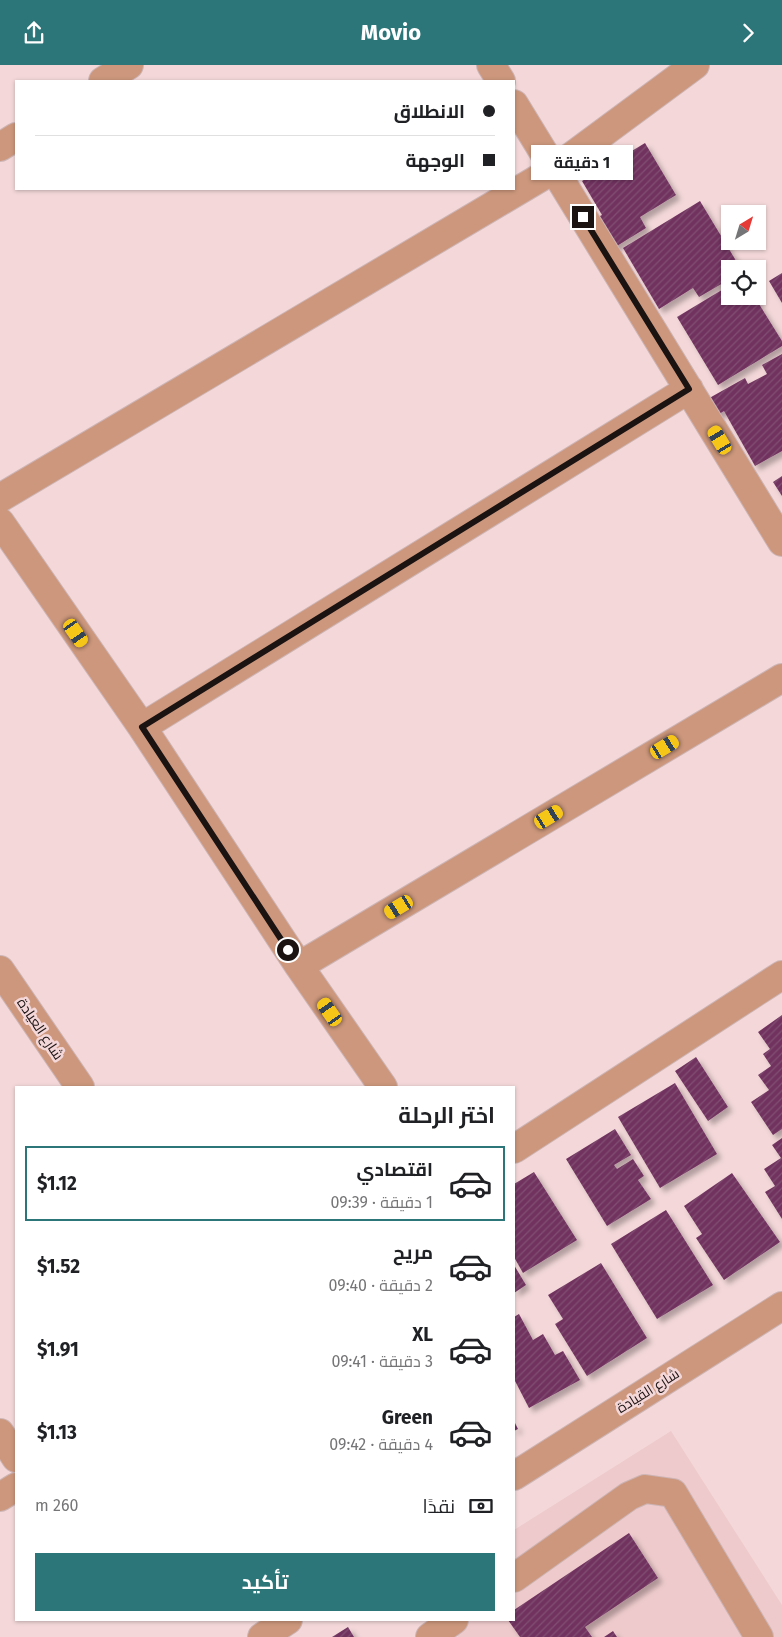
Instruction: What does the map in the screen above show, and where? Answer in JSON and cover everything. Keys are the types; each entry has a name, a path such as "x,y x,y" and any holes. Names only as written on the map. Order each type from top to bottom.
{"street":[{"path":"105,80 129,65"},
{"path":"491,65 500,80"},
{"path":"0,498 553,170 695,65"},
{"path":"515,106 782,541"},
{"path":"0,147 15,138"},
{"path":"142,727 689,389"},
{"path":"0,522 142,727 299,966 382,1086"},
{"path":"299,966 782,678"},
{"name":"شارع العيادة","path":"0,969 79,1086"},
{"path":"515,1148 782,975"},
{"name":"شارع القيادة","path":"515,1475 782,1306"},
{"path":"0,1433 15,1456"},
{"path":"0,1497 15,1488"},
{"path":"515,1577 629,1496 645,1489 673,1493 759,1637"},
{"path":"262,1637 286,1621"},
{"path":"417,1621 428,1637 452,1621"}],"shaded area":[{"path":"671,1431 782,1605 782,1637 458,1637 448,1621 515,1621 515,1529"}],"building":[{"path":"645,143 676,195 640,217 646,228 612,249 594,219 602,215 582,181"},
{"path":"700,201 721,236 721,250 730,250 736,260 721,260 721,284 699,297 693,288 659,309 623,248"},
{"path":"782,273 782,303 769,281"},
{"path":"721,290 721,305 760,305 782,341 782,346 718,385 677,317"},
{"path":"782,354 782,451 755,466 724,411 714,417 704,401 745,378 748,384 767,374 762,365"},
{"path":"782,476 782,496 773,482"},
{"path":"782,1015 782,1129 773,1135 751,1102 769,1090 758,1075 771,1066 763,1054 770,1049 758,1032"},
{"path":"696,1057 728,1107 708,1121 675,1071"},
{"path":"675,1083 717,1154 660,1188 618,1117"},
{"path":"615,1129 631,1155 614,1165 617,1169 633,1159 644,1176 638,1180 651,1199 607,1226 566,1159"},
{"path":"782,1138 782,1219 765,1192 775,1186 764,1169 781,1158 772,1145"},
{"path":"534,1172 577,1240 523,1273 515,1259 515,1183"},
{"path":"732,1173 780,1242 724,1280 696,1238 702,1234 684,1206"},
{"path":"666,1210 713,1285 657,1319 611,1244"},
{"path":"601,1263 647,1338 587,1376 555,1324 563,1319 548,1295"},
{"path":"515,1267 526,1285 515,1292"},
{"path":"519,1314 533,1340 543,1334 555,1355 563,1351 580,1380 529,1408 515,1381 515,1316"},
{"path":"629,1533 658,1578 585,1627 592,1637 520,1637 509,1621 515,1621 515,1609"},
{"path":"348,1627 354,1637 332,1637"},
{"path":"613,1631 617,1637 604,1637"}],"route":[{"path":"288,950 142,727 689,389 583,217"}]}
